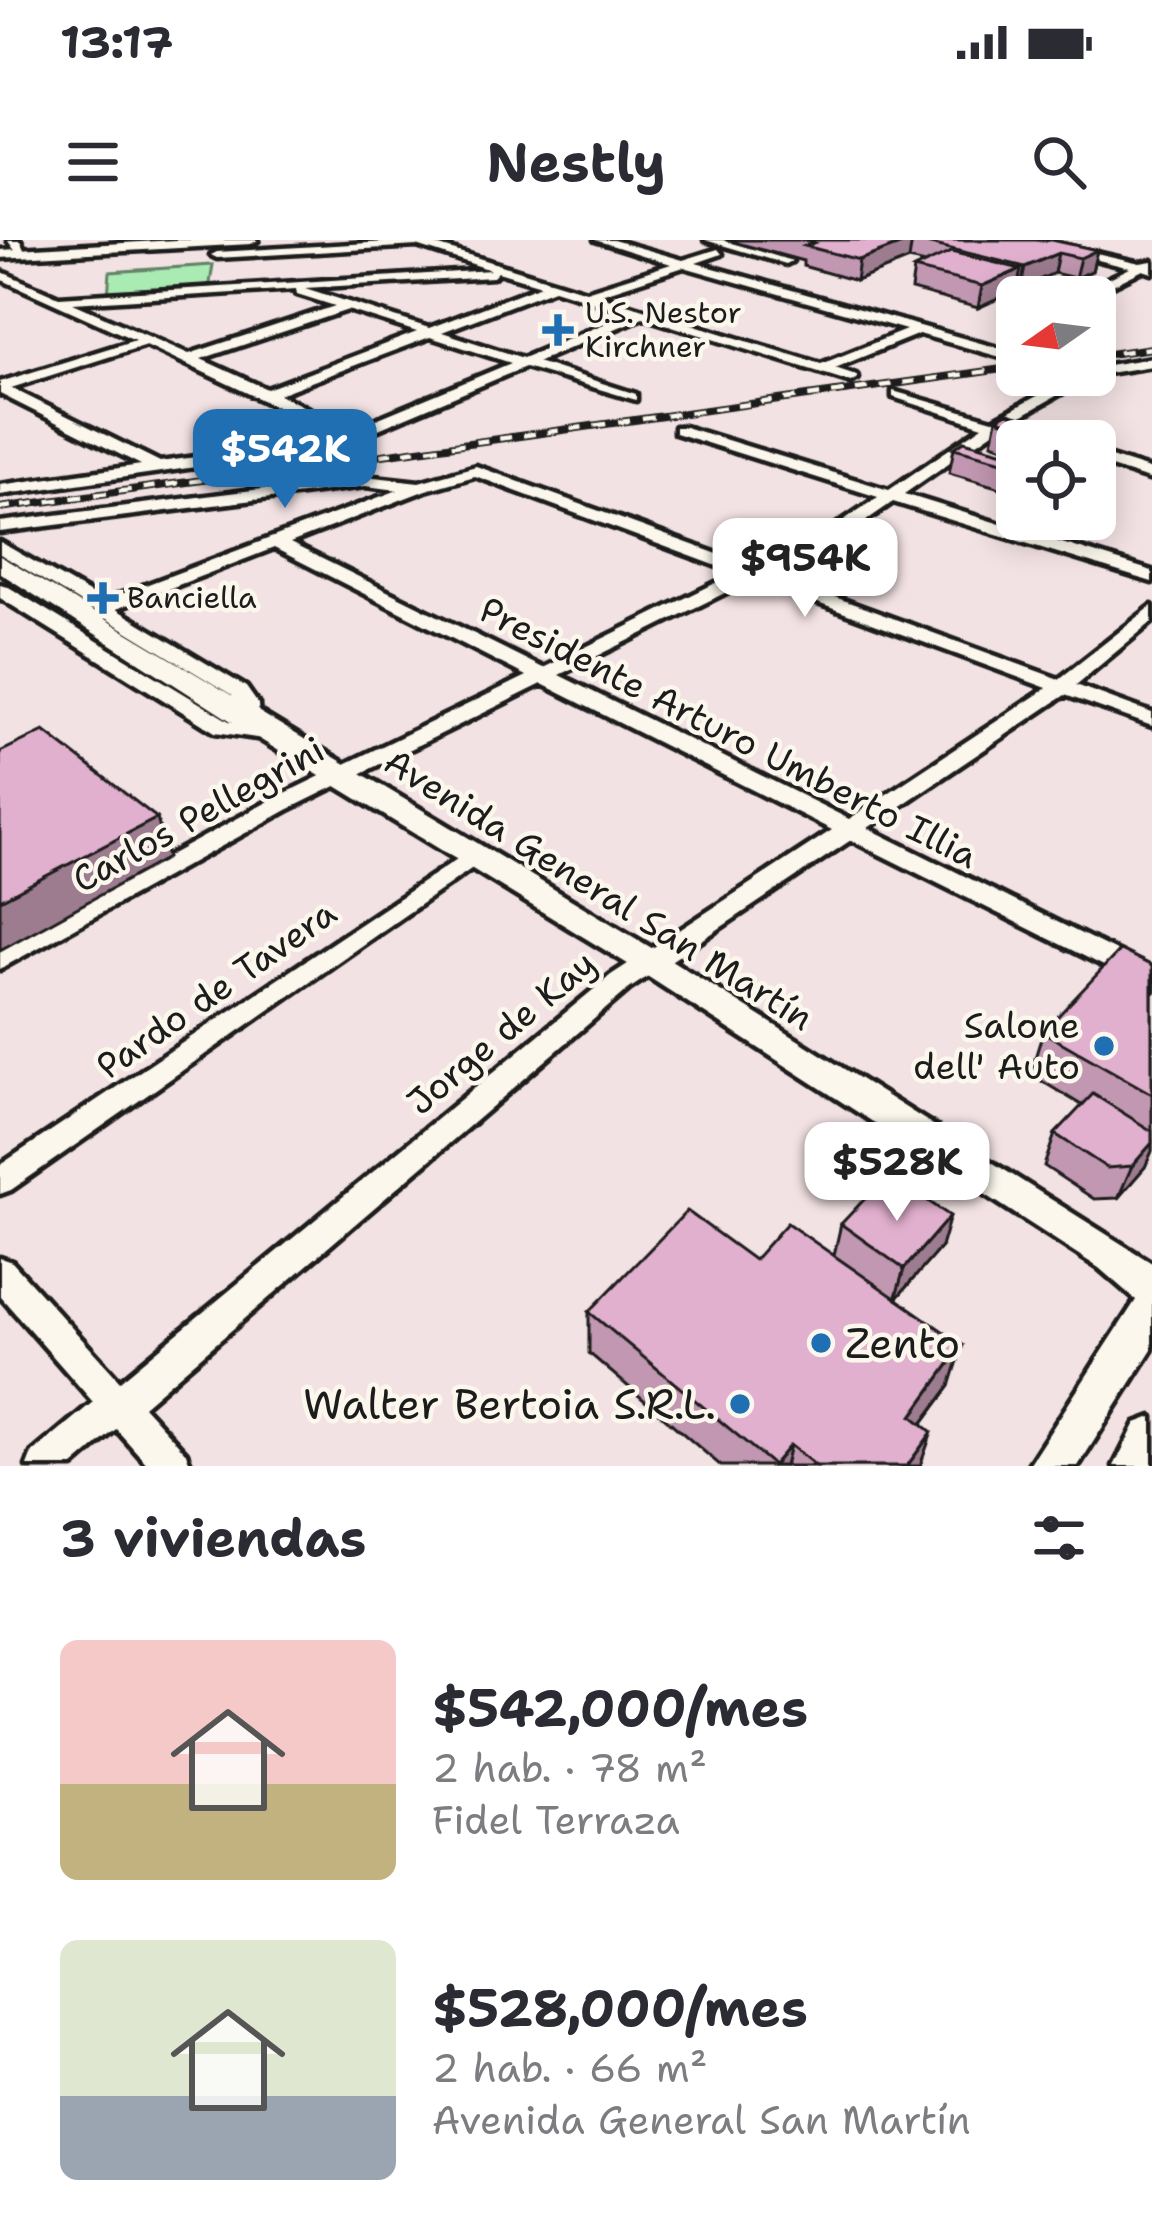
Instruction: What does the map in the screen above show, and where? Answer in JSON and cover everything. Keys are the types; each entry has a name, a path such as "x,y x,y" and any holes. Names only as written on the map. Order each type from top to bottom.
{"main road":[{"path":"0,254 18,246 147,243 216,249 251,240"},
{"name":"Avenida General San Martín","path":"0,563 261,728 648,961 1113,1256 1152,1288"},
{"path":"1051,1466 1145,1338"},
{"path":"1136,1466 1152,1439"}],"street":[{"path":"601,240 996,352"},
{"path":"1024,240 1148,266"},
{"path":"210,290 216,249 413,242 851,378"},
{"path":"584,296 683,263 715,246 786,261"},
{"path":"1116,280 1148,266"},
{"path":"58,300 506,272"},
{"path":"0,274 267,394 352,438"},
{"path":"0,291 23,284"},
{"path":"296,285 631,398"},
{"path":"267,394 551,286"},
{"path":"210,290 253,307"},
{"path":"268,302 283,296"},
{"path":"189,359 348,306"},
{"path":"0,490 352,438 642,313"},
{"path":"821,369 918,330"},
{"path":"0,387 145,341"},
{"path":"1116,368 1152,362"},
{"path":"0,387 159,468"},
{"path":"898,394 994,425"},
{"name":"Carlos Pellegrini","path":"0,961 338,775 540,675 762,575 892,497 994,425 1047,396"},
{"path":"680,430 1152,577"},
{"path":"1116,464 1152,475"},
{"path":"104,607 414,486 476,472 1152,720"},
{"path":"0,527 365,481 414,486"},
{"name":"Presidente Arturo Umberto Illia","path":"277,543 1152,980"},
{"path":"0,547 238,691 261,728 223,727 0,590"},
{"name":"Jorge de Kay","path":"45,1466 648,961 1063,687 1152,612"},
{"name":"Pardo de Tavera","path":"0,1181 472,856"},
{"path":"0,1272 173,1466"}],"green space":[{"path":"213,265 209,289 108,296 110,272"}],"building":[{"path":"802,240 912,240 859,260 805,246 814,243"},
{"path":"914,240 1052,240 1097,250 1080,258 1058,253 1025,267"},
{"path":"951,252 1021,269 982,286 914,269"},
{"path":"1008,413 1031,420 1000,420"},
{"path":"964,441 996,450 996,459 954,448"},
{"path":"44,731 157,818 0,900 0,752"},
{"path":"1120,950 1152,966 1152,1094 1043,1032"},
{"path":"1093,1094 1152,1131 1152,1143 1132,1166 1107,1168 1055,1134"},
{"path":"905,1185 950,1216 904,1269 841,1224 872,1191 889,1203"},
{"path":"687,1211 754,1260 787,1223 963,1345 912,1416 932,1432 907,1466 816,1466 790,1445 773,1465 589,1312"}],"railway":[{"path":"1116,353 1152,348"},
{"path":"0,508 996,370"}],"place":[{"name":"U.S. Nestor Kirchner","path":"558,330"},
{"name":"Banciella","path":"103,598"},
{"name":"Salone dell' Auto","path":"1104,1046"},
{"name":"Zento","path":"821,1343"},
{"name":"Walter Bertoia S.R.L.","path":"740,1404"}]}
